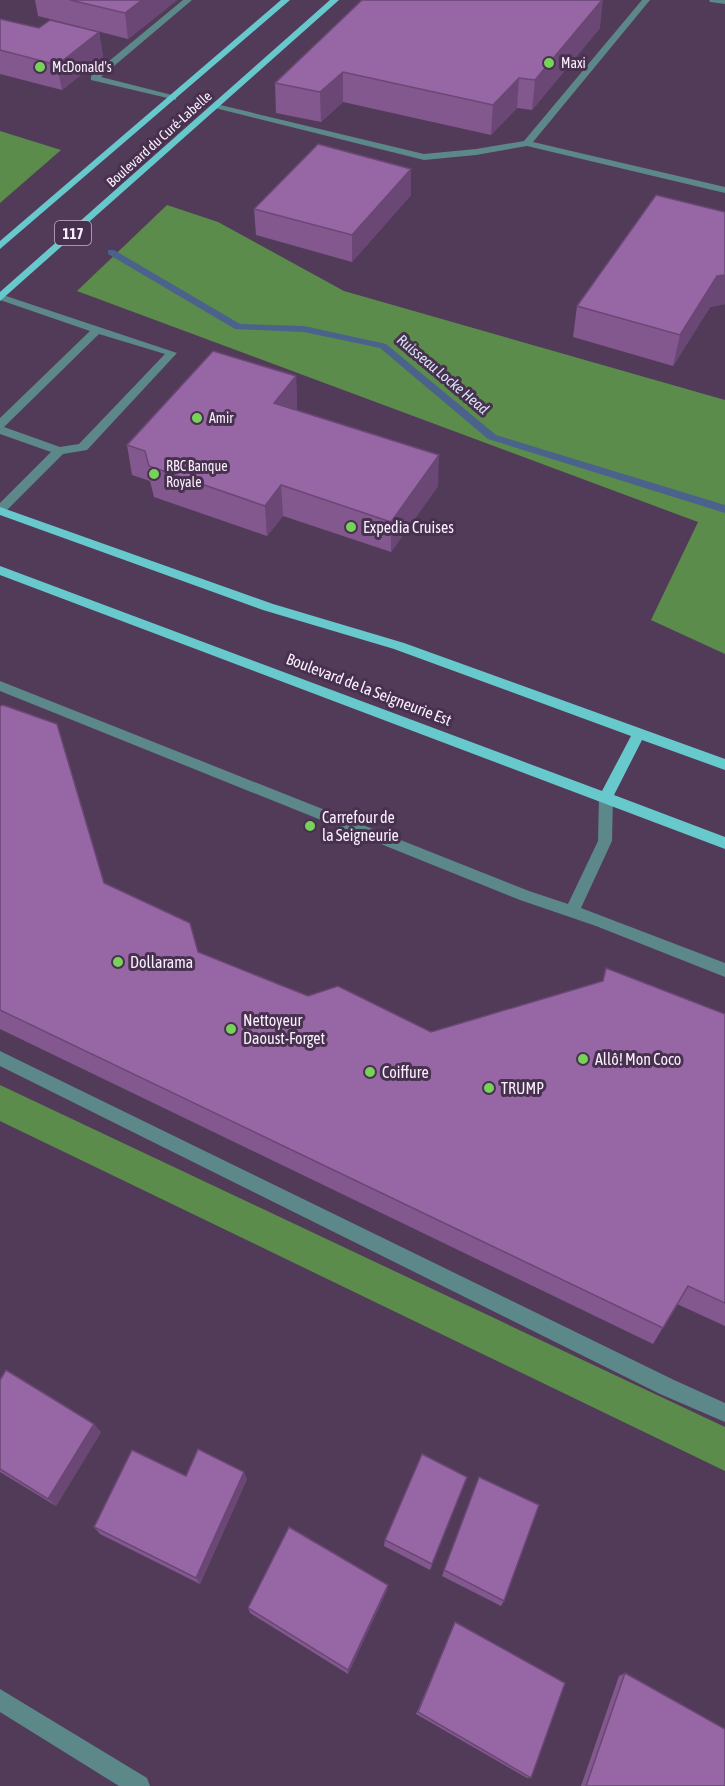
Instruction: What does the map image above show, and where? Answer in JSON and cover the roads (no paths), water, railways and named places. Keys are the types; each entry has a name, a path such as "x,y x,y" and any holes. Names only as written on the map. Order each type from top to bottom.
{"main road":[{"name":"Boulevard du Curé-Labelle","path":"0,246 286,0"},
{"name":"Boulevard du Curé-Labelle","path":"1,297 335,0"},
{"path":"0,511 268,608 399,646 725,765"},
{"name":"Boulevard de la Seigneurie Est","path":"0,570 725,843"},
{"path":"606,797 639,733"}],"street":[{"path":"173,98 94,78 188,0"},
{"path":"527,143 646,0"},
{"path":"713,0 725,3"},
{"path":"216,107 424,157 476,152 527,143 725,190"},
{"path":"0,430 59,451 83,447 171,353 1,297"},
{"path":"0,425 98,330"},
{"path":"0,511 59,451"},
{"path":"0,686 571,913 600,921 725,970"},
{"path":"571,913 605,841 606,797"},
{"path":"0,1058 646,1377 725,1413"},
{"path":"0,1700 139,1786"}],"waterway":[{"name":"Ruisseau Locke Head","path":"111,252 238,327 304,329 383,346 492,437 725,509"}],"place":[{"name":"Maxi","path":"549,63"},
{"name":"McDonald's","path":"40,67"},
{"name":"Amir","path":"197,418"},
{"name":"RBC Banque Royale","path":"154,474"},
{"name":"Expedia Cruises","path":"351,527"},
{"name":"Carrefour de la Seigneurie","path":"310,826"},
{"name":"Dollarama","path":"118,962"},
{"name":"Nettoyeur Daoust-Forget","path":"231,1029"},
{"name":"Allô! Mon Coco","path":"583,1059"},
{"name":"Coiffure","path":"370,1072"},
{"name":"TRUMP","path":"489,1088"}]}
